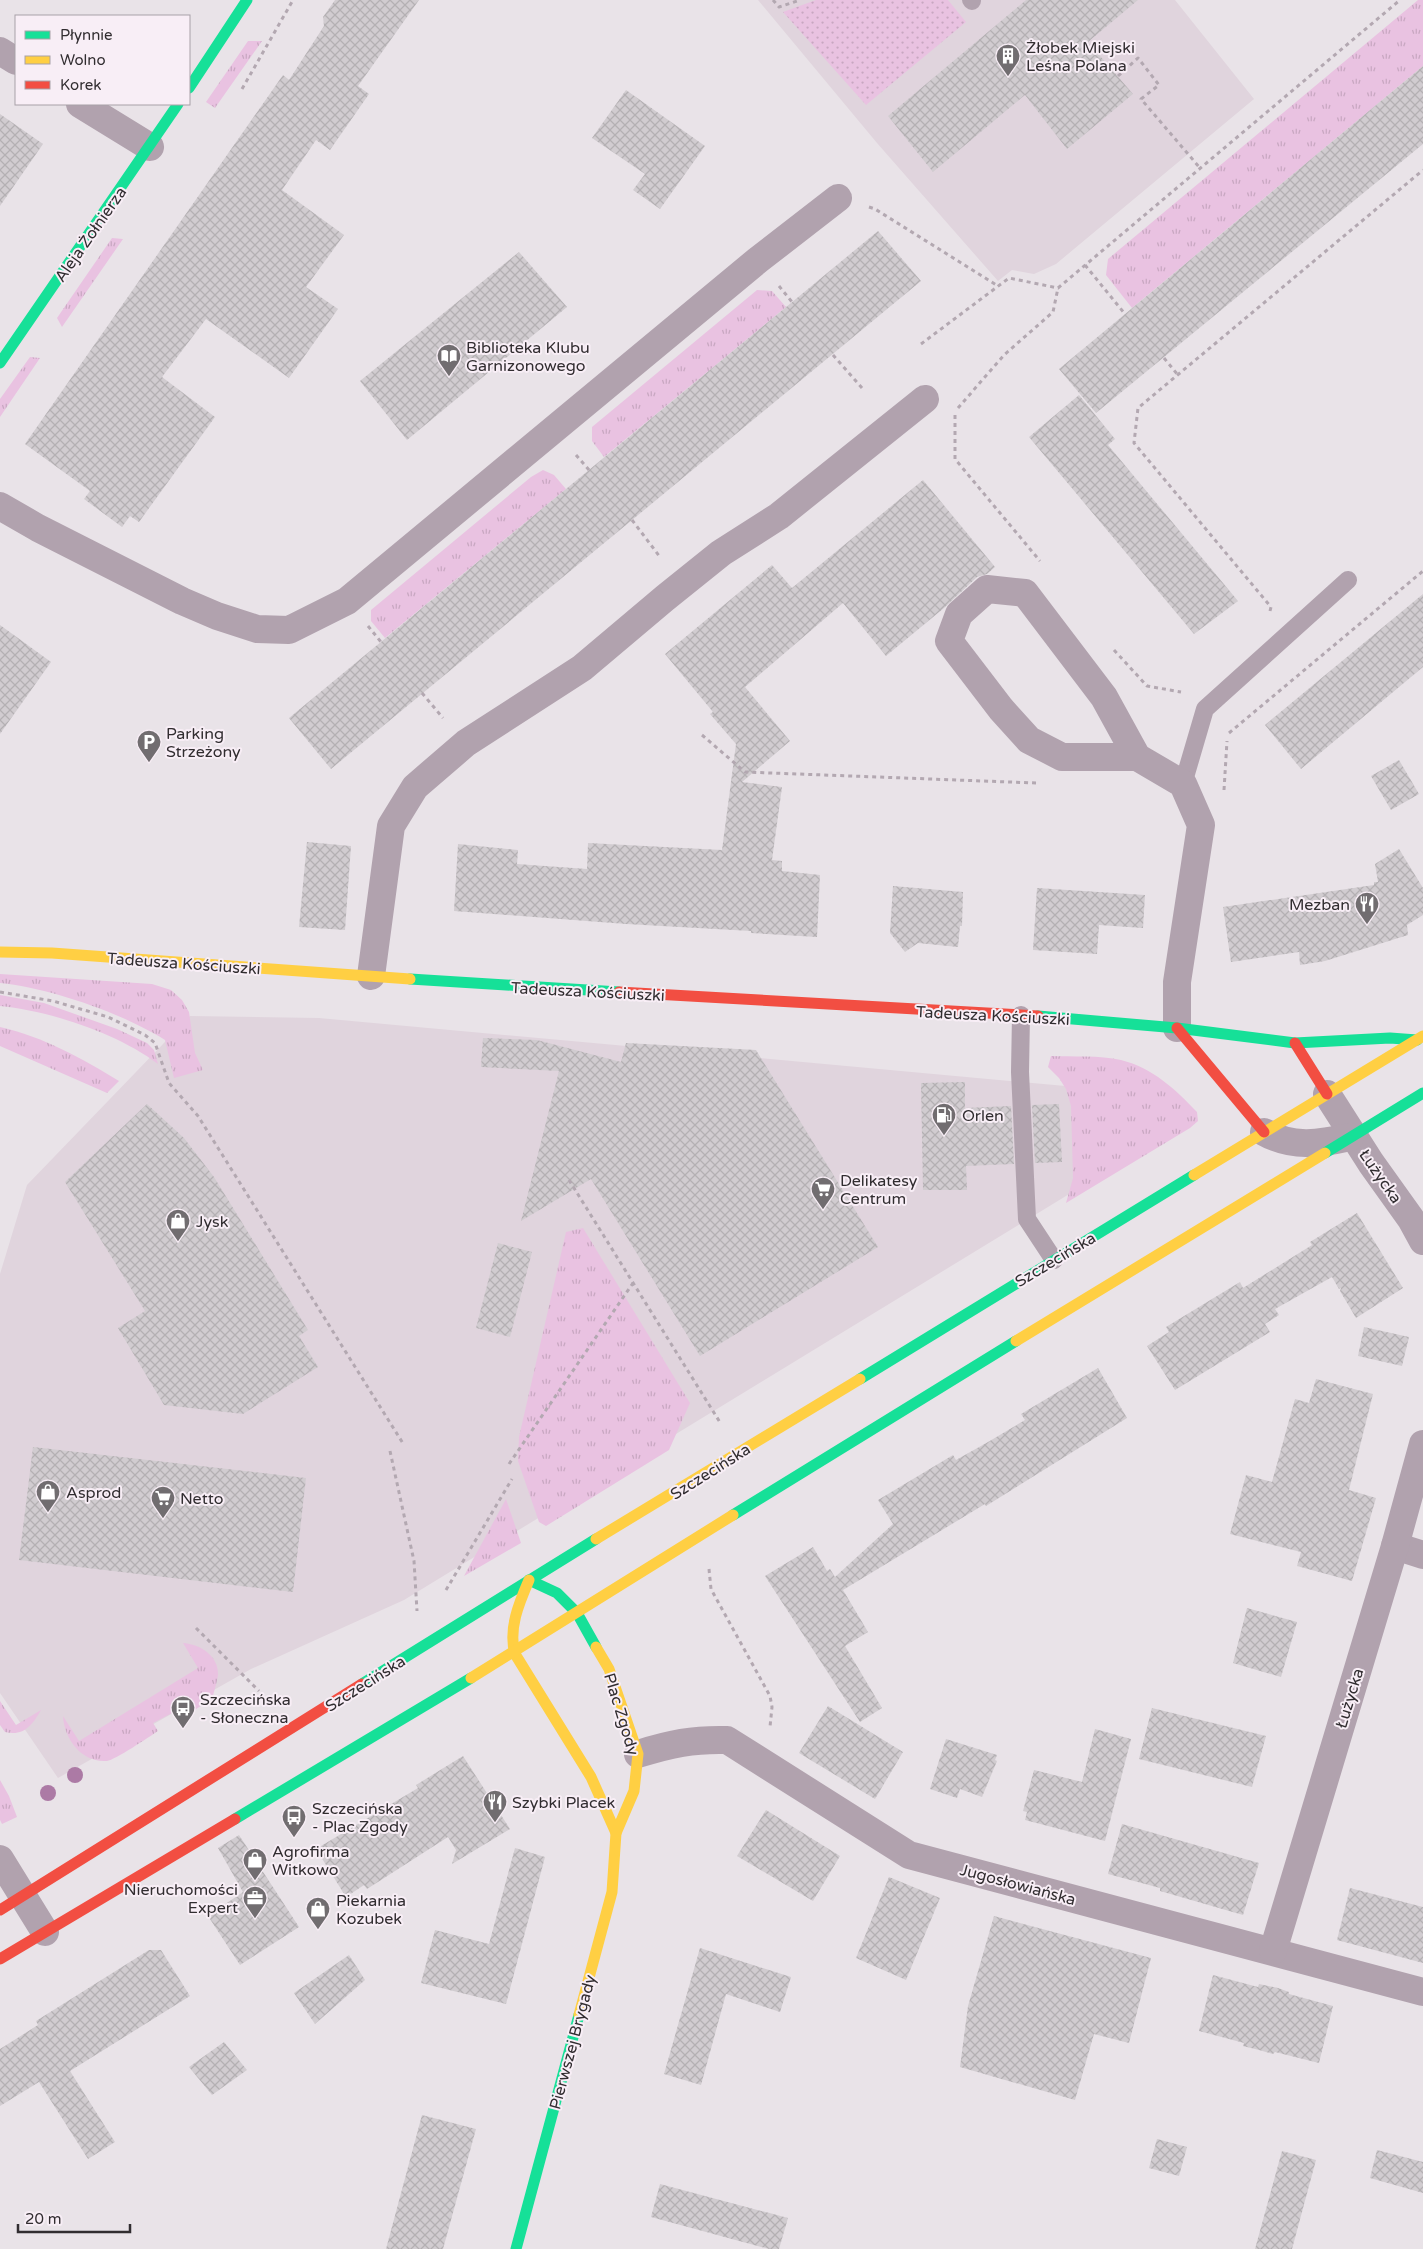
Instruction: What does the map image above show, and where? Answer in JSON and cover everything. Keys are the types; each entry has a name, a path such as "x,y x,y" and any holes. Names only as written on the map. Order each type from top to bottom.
{"main road":[{"path":"190,86 247,0"},
{"name":"Aleja Żołnierza","path":"0,363 177,105"},
{"name":"Tadeusza Kościuszki","path":"0,952 52,953 502,986 1021,1016 1177,1028 1295,1043 1390,1038 1421,1039"},
{"path":"1177,1028 1264,1132"},
{"name":"Szczecińska","path":"0,1910 529,1580 1264,1132 1421,1039"},
{"path":"1295,1043 1327,1094"},
{"path":"0,1959 577,1613 834,1452 1423,1093"},
{"path":"529,1580 517,1609 513,1628 514,1651 587,1769 608,1809 616,1834"},
{"name":"Plac Zgody","path":"529,1580 556,1593 577,1613 609,1669 638,1754 634,1791 616,1834"},
{"name":"Pierwszej Brygady","path":"516,2249 612,1892 616,1834"}],"street":[{"path":"0,50 15,60"},
{"path":"82,105 150,147"},
{"path":"0,506 55,537 217,616 257,629 290,630 347,601 758,260 838,198"},
{"path":"371,976 391,826 414,787 466,742 582,668 686,581 722,554 779,516 925,399"},
{"path":"1138,758 1104,697 1024,593 987,589 959,614 949,641 1001,709 1029,740 1062,757 1138,758 1183,784 1201,825 1177,982 1177,1028"},
{"name":"Łużycka","path":"1327,1094 1423,1241"},
{"path":"1264,1132 1277,1139 1300,1144 1326,1142 1354,1136"},
{"name":"Łużycka","path":"1273,1951 1395,1546 1423,1444"},
{"path":"1395,1546 1423,1555"},
{"name":"Jugosłowiańska","path":"638,1754 671,1743 699,1739 727,1740 909,1855 1423,1992"},
{"path":"0,1859 45,1932"}],"lane":[{"path":"1183,784 1205,709 1348,580"},
{"path":"1021,1016 1020,1072 1027,1219 1054,1260"}],"path":[{"path":"242,88 293,0"},
{"path":"773,0 779,7 800,0"},
{"path":"1044,566 955,459 955,411 1004,355 1053,312 1058,288 1400,0"},
{"path":"1118,76 1138,58 1159,85 1141,99 1200,168"},
{"path":"1269,614 1271,607 1134,443 1138,408 1423,170"},
{"path":"838,198 875,209 998,286"},
{"path":"1085,265 1125,314"},
{"path":"921,344 1009,278 1058,288"},
{"path":"833,354 862,388"},
{"path":"1164,358 1178,375"},
{"path":"632,520 660,558"},
{"path":"1224,793 1228,734 1423,571"},
{"path":"1108,643 1147,686 1192,694 1228,734"},
{"path":"422,694 446,720"},
{"path":"702,736 745,772 1045,784"},
{"path":"0,992 53,1001 108,1017 145,1035 155,1043 169,1082 198,1116 404,1445"},
{"path":"569,1180 723,1427"},
{"path":"509,1464 633,1282"},
{"path":"390,1451 414,1562 418,1618"},
{"path":"441,1598 512,1479"},
{"path":"708,1563 711,1589 770,1696 772,1707 770,1732"},
{"path":"196,1628 259,1691"}],"shaded area":[{"path":"758,0 1175,0 1254,99 1056,264 1034,274 1012,270 998,281 877,143"},
{"path":"190,1016 319,1018 1131,1092 1179,1127 404,1600 251,1669 58,1778 0,1693 0,1274 27,1185"}],"green space":[{"path":"816,0 948,0 966,22 866,105 783,12"},
{"path":"1418,0 1423,0 1423,66 1132,308 1106,275 1108,259"},
{"path":"248,41 262,41 215,108 206,102"},
{"path":"112,238 123,239 62,327 57,318"},
{"path":"757,290 772,291 786,307 604,457 592,441 592,427"},
{"path":"30,357 40,358 0,417 0,399"},
{"path":"543,470 554,475 566,489 385,638 371,621 371,610 531,477"},
{"path":"0,974 152,984 171,990 182,1000 189,1012 195,1053 203,1070 174,1078 165,1040 128,1020 85,1003 41,990 0,983"},
{"path":"0,995 44,1003 117,1029 147,1043 154,1050 158,1064 123,1043 82,1025 40,1013 0,1006"},
{"path":"0,1027 47,1042 76,1056 119,1081 107,1093 0,1046"},
{"path":"1051,1056 1113,1058 1143,1068 1163,1080 1180,1095 1197,1112 1198,1121 1190,1128 1066,1203 1073,1178 1071,1106 1066,1089 1059,1078 1048,1067"},
{"path":"583,1228 690,1403 669,1450 546,1526 539,1522 518,1461 519,1437 566,1232"},
{"path":"506,1499 521,1543 464,1576"},
{"path":"183,1643 202,1649 215,1662 218,1675 212,1699 177,1721 172,1713 153,1723 158,1731 111,1760 98,1761 82,1754 67,1733 63,1716 79,1741 198,1668"},
{"path":"0,1701 16,1725 41,1710 35,1720 23,1731 18,1733 5,1732 0,1725"},
{"path":"0,1780 17,1817 2,1824 0,1820"}],"building":[{"path":"335,0 419,0 358,86 369,94 330,150 316,140 282,190 344,235 306,287 338,309 289,378 206,319 162,377 215,417 139,522 130,516 122,527 84,499 90,491 25,444 283,75 289,80 324,26 323,17"},
{"name":"Żłobek Miejski Leśna Polana","path":"1026,0 1138,0 1088,42 1133,94 1067,149 1025,95 933,172 888,116"},
{"path":"1423,66 1423,144 1096,413 1059,369"},
{"path":"626,90 705,146 660,209 633,190 645,174 592,138"},
{"path":"0,114 43,144 0,206"},
{"path":"878,231 921,281 331,769 289,718"},
{"path":"519,252 567,307 407,440 360,381"},
{"path":"1079,395 1115,439 1108,445 1238,601 1194,634 1029,437"},
{"path":"923,480 995,567 987,574 977,577 944,608 886,656 843,603 745,687 790,741 742,782 782,787 772,860 782,861 782,871 820,875 817,937 454,911 458,844 518,850 517,864 587,869 588,843 722,850 736,744 710,714 713,712 665,654 772,565 792,588"},
{"path":"1423,594 1423,667 1301,769 1265,725"},
{"path":"0,625 51,662 0,734"},
{"path":"1399,760 1419,794 1391,810 1371,776"},
{"path":"307,842 351,846 345,930 299,927"},
{"path":"1399,849 1423,888 1423,915 1407,925 1408,935 1325,961 1300,965 1299,952 1231,962 1223,907 1374,885 1374,882 1378,882 1375,864"},
{"path":"893,886 963,892 962,926 960,926 958,947 918,943 905,952 890,933"},
{"path":"1037,888 1145,895 1143,928 1099,925 1097,954 1033,950"},
{"path":"483,1038 537,1040 621,1062 626,1043 756,1050 878,1247 700,1356 591,1179 521,1221 559,1071 481,1067"},
{"name":"Orlen","path":"965,1082 965,1108 1011,1106 1014,1164 966,1166 967,1190 923,1190 921,1083"},
{"path":"147,1104 184,1138 214,1177 308,1330 299,1336 318,1367 243,1414 164,1405 118,1328 145,1311 65,1182"},
{"path":"1059,1104 1062,1162 1035,1163 1032,1105"},
{"path":"1357,1213 1403,1288 1356,1318 1340,1291 1341,1288 1339,1289 1332,1277 1275,1309 1279,1315 1265,1324 1270,1332 1175,1390 1147,1346 1169,1332 1166,1327 1240,1282 1243,1288 1312,1245 1310,1242"},
{"path":"498,1243 532,1252 510,1337 476,1328"},
{"path":"1364,1327 1409,1337 1402,1366 1358,1356"},
{"path":"1098,1368 1127,1418 986,1506 985,1504 843,1590 868,1632 845,1646 882,1708 860,1722 765,1576 813,1547 827,1571 830,1569 835,1577 893,1524 878,1500 953,1455 956,1460 1025,1420 1021,1414"},
{"path":"1316,1379 1373,1394 1349,1490 1376,1498 1352,1581 1297,1566 1301,1552 1230,1534 1246,1475 1272,1482 1295,1399 1309,1403"},
{"name":"Netto","path":"33,1447 306,1478 293,1592 19,1560"},
{"path":"1247,1608 1297,1622 1281,1677 1233,1663"},
{"path":"828,1706 903,1752 875,1799 799,1753"},
{"path":"1152,1708 1266,1736 1252,1787 1139,1759"},
{"path":"1095,1729 1131,1739 1105,1841 1025,1820 1027,1812 1023,1811 1034,1770 1082,1782"},
{"path":"946,1739 997,1755 995,1760 997,1761 982,1797 960,1789 957,1798 930,1789"},
{"path":"463,1756 510,1829 452,1864 456,1850 448,1837 367,1889 364,1885 346,1897 316,1849 418,1788 416,1785"},
{"path":"766,1810 840,1856 813,1901 737,1856"},
{"path":"1122,1824 1259,1863 1243,1915 1160,1891 1160,1888 1108,1874"},
{"path":"239,1835 299,1927 240,1965 208,1916 243,1892 218,1848"},
{"path":"515,1848 545,1857 506,2004 421,1983 435,1930 489,1944"},
{"path":"889,1877 940,1898 906,1980 856,1958"},
{"path":"1350,1888 1423,1907 1423,1963 1337,1940"},
{"path":"994,1916 1151,1958 1129,2043 1094,2034 1075,2100 960,2067 968,2006"},
{"path":"700,1948 791,1977 780,2012 726,1994 701,2085 664,2074"},
{"path":"149,1950 161,1950 190,1996 70,2071 115,2142 88,2159 39,2082 0,2106 0,2049 38,2025 36,2021"},
{"path":"349,1955 365,1980 315,2024 294,1993"},
{"path":"1213,1975 1258,1987 1259,1984 1278,1988 1289,1992 1289,1994 1333,2006 1319,2063 1243,2046 1244,2043 1199,2031"},
{"path":"224,2042 247,2070 212,2095 189,2067"},
{"path":"422,2115 476,2129 443,2249 386,2249"},
{"path":"1157,2139 1187,2147 1179,2176 1149,2168"},
{"path":"1377,2150 1423,2162 1423,2193 1370,2178"},
{"path":"1282,2151 1316,2160 1292,2249 1255,2249"},
{"path":"660,2184 788,2218 779,2249 769,2249 651,2217"}],"traffic: fast":[{"path":"190,86 247,0"},
{"path":"0,363 177,105"},
{"path":"410,979 619,992"},
{"path":"1038,1016 1177,1028 1295,1043 1390,1038 1417,1040"},
{"path":"1325,1153 1423,1093"},
{"path":"860,1379 1194,1175"},
{"path":"733,1515 1016,1341"},
{"path":"362,1684 596,1539"},
{"path":"529,1580 557,1593 577,1613 596,1647"},
{"path":"235,1819 471,1678"},
{"path":"516,2249 579,2015"}],"traffic: slow":[{"path":"0,952 52,953 410,979"},
{"path":"1194,1175 1423,1036"},
{"path":"1016,1341 1325,1153"},
{"path":"596,1539 860,1379"},
{"path":"471,1678 733,1515"},
{"path":"529,1580 518,1607 514,1626 513,1645 515,1654 591,1777 616,1833"},
{"path":"579,2015 612,1892 616,1833 634,1791 638,1754 609,1669 596,1647"}],"traffic: jam":[{"path":"619,992 1038,1016"},
{"path":"1177,1028 1264,1132"},
{"path":"1295,1043 1327,1094"},
{"path":"0,1910 362,1684"},
{"path":"0,1959 235,1819"}],"place":[{"name":"Żłobek Miejski Leśna Polana","path":"1008,77"},
{"name":"Biblioteka Klubu Garnizonowego","path":"449,377"},
{"name":"Parking Strzeżony","path":"149,763"},
{"name":"Mezban","path":"1367,925"},
{"name":"Orlen","path":"944,1136"},
{"name":"Delikatesy Centrum","path":"823,1210"},
{"name":"Jysk","path":"178,1242"},
{"name":"Asprod","path":"48,1513"},
{"name":"Netto","path":"163,1519"},
{"name":"Szczecińska - Słoneczna","path":"183,1729"},
{"name":"Szybki Placek","path":"495,1823"},
{"name":"Szczecińska - Plac Zgody","path":"294,1838"},
{"name":"Agrofirma Witkowo","path":"255,1881"},
{"name":"Nieruchomości Expert","path":"255,1919"},
{"name":"Piekarnia Kozubek","path":"318,1930"}]}
